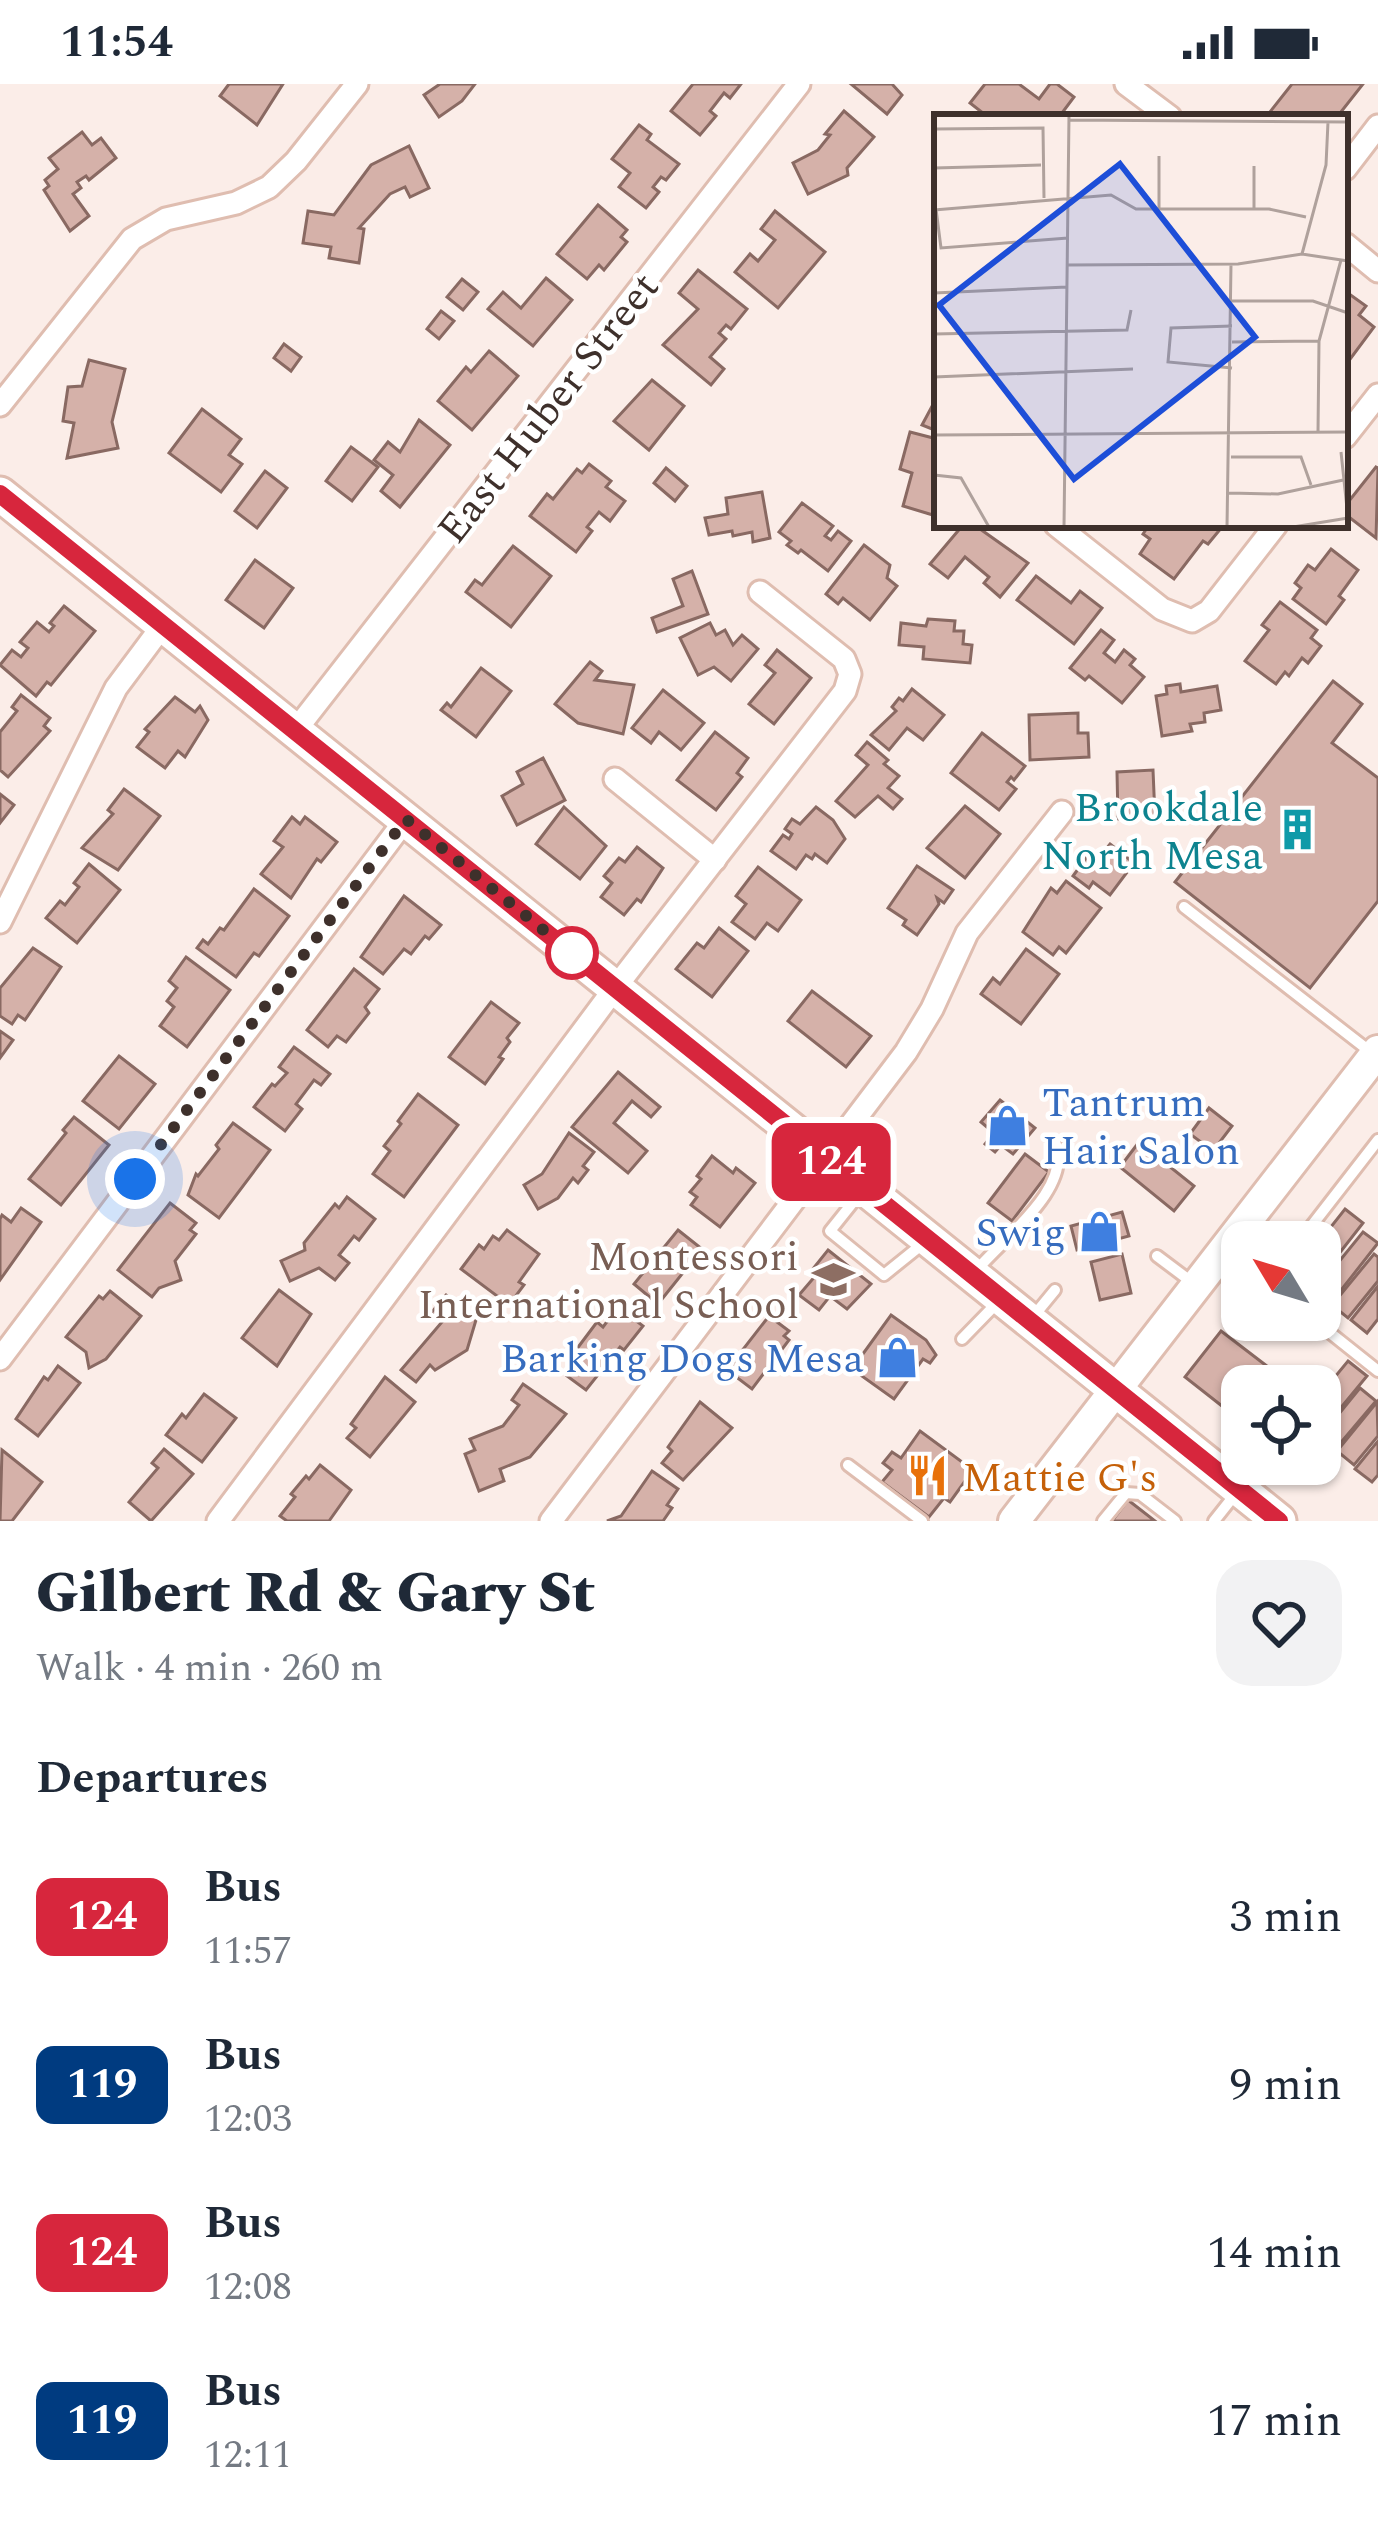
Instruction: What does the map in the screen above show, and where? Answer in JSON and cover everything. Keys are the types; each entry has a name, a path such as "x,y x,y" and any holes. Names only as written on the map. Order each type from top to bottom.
{"main road":[{"path":"0,494 1279,1521"},
{"path":"1014,1521 1376,1053"}],"street":[{"path":"0,405 132,238 166,219 236,203 269,187 296,161 357,84"},
{"name":"East Huber Street","path":"295,731 799,84"},
{"path":"1126,84 1166,114"},
{"path":"1348,165 1378,126"},
{"path":"1348,246 1378,271"},
{"path":"1348,433 1378,395"},
{"path":"1060,528 1162,610 1192,621 1209,611 1274,528"},
{"path":"218,1521 615,988 849,684 848,667 838,653 760,592"},
{"path":"0,922 116,688 163,625"},
{"path":"615,779 715,860"},
{"path":"551,1521 915,1039 975,922 1062,812"},
{"path":"0,1359 406,819"}],"lane":[{"path":"1184,907 1376,1053"},
{"path":"1315,1221 1378,1140"},
{"path":"972,1275 1025,1220 1054,1180 1060,1154 1055,1142"},
{"path":"864,1188 830,1232 884,1275 929,1240"},
{"path":"1157,1256 1195,1284"},
{"path":"1030,1321 1055,1290"},
{"path":"962,1340 1002,1299"},
{"path":"1340,1341 1378,1371"},
{"path":"848,1465 922,1521"},
{"path":"1214,1521 1239,1489"},
{"path":"1103,1521 1126,1493 1140,1494 1175,1521"}],"building":[{"path":"229,84 283,84 257,125 220,96"},
{"path":"440,84 475,84 462,101 439,117 424,95"},
{"path":"693,84 741,84 730,98 724,93 710,111 716,116 700,135 671,111"},
{"path":"851,84 892,84 902,95 887,114"},
{"path":"985,84 1019,84 1039,99 1050,84 1057,84 1074,97 1061,114 984,114 970,103"},
{"path":"1292,84 1363,84 1339,114 1268,114"},
{"path":"844,111 874,137 847,168 848,175 808,194 793,163 818,150"},
{"path":"639,125 651,134 647,140 679,164 653,187 659,192 646,208 619,187 630,173 612,159"},
{"path":"82,132 92,145 101,138 116,158 89,180 86,176 77,182 81,188 73,194 89,216 70,231 44,190 49,186 45,180 58,169 49,158"},
{"path":"409,146 429,188 410,197 405,187 390,194 359,228 364,229 359,263 329,258 331,247 303,243 308,211 334,215 371,165"},
{"path":"598,205 627,230 621,237 627,242 604,270 599,265 587,279 557,254"},
{"path":"775,211 825,252 778,308 735,272 750,254 758,261 775,240 761,229"},
{"path":"698,270 747,309 731,329 726,325 719,333 726,339 710,357 724,369 711,385 663,345 698,309 679,293"},
{"path":"546,278 572,300 533,346 488,309 503,292 521,308"},
{"path":"462,279 478,292 463,310 447,297"},
{"path":"1348,293 1366,306 1359,315 1374,327 1348,362"},
{"path":"441,311 454,321 439,339 427,329"},
{"path":"284,344 301,357 291,371 274,358"},
{"path":"489,351 518,376 472,430 438,401 466,367 471,372"},
{"path":"89,360 125,369 112,422 118,448 67,458 74,423 63,421 68,387 82,386"},
{"path":"652,380 684,406 649,450 614,421"},
{"path":"934,403 934,430 922,425"},
{"path":"202,409 241,439 229,455 242,464 221,492 169,453"},
{"path":"419,420 450,445 400,507 381,491 393,475 374,460 388,442 400,452"},
{"path":"910,432 934,438 933,515 903,506 912,473 900,469"},
{"path":"351,447 378,467 352,501 326,481"},
{"path":"589,464 611,481 606,487 625,501 610,521 599,512 576,552 530,516 547,494 553,499 577,469 582,473"},
{"path":"666,468 687,486 675,501 654,483"},
{"path":"1378,468 1376,538 1348,516 1348,502"},
{"path":"265,471 287,488 257,528 235,511"},
{"path":"762,492 770,538 753,542 752,532 733,536 732,531 709,535 705,518 728,514 726,498"},
{"path":"802,503 833,526 825,536 831,540 838,531 851,541 828,571 787,545 791,541 779,532"},
{"path":"960,528 980,529 1028,563 1000,597 984,583 989,577 965,557 948,578 930,564"},
{"path":"1147,528 1221,528 1208,544 1203,541 1174,579 1140,554 1150,539 1143,534"},
{"path":"864,545 890,565 887,578 897,586 870,620 843,598 838,604 826,594"},
{"path":"513,546 551,576 511,627 466,592 475,580 482,585"},
{"path":"1331,549 1358,570 1326,624 1293,599 1301,588 1295,583 1308,565 1315,570"},
{"path":"255,560 293,588 264,628 226,600"},
{"path":"692,571 708,614 657,632 652,618 683,606 673,579"},
{"path":"1036,576 1071,603 1080,591 1102,608 1074,644 1017,600"},
{"path":"1280,602 1317,630 1311,638 1321,646 1308,663 1302,658 1276,684 1245,661 1269,630 1262,625"},
{"path":"64,606 95,631 51,685 47,682 36,696 0,665 12,650 21,657 28,648 20,642 37,622 49,632 54,626 50,623"},
{"path":"928,619 955,621 954,631 964,631 963,644 972,645 970,663 923,659 924,647 899,645 901,623 926,626"},
{"path":"710,623 716,635 725,630 733,645 742,635 758,649 731,681 714,667 698,675 680,638"},
{"path":"1101,630 1114,640 1104,653 1115,662 1124,650 1135,659 1130,665 1144,677 1122,703 1089,676 1085,680 1070,668"},
{"path":"777,650 811,678 774,724 749,704 775,673 765,665"},
{"path":"590,662 602,671 595,680 634,685 623,734 578,723 555,704"},
{"path":"481,668 511,691 476,737 441,710 447,703 451,707"},
{"name":"Brookdale North Mesa","path":"1333,681 1362,704 1332,743 1378,778 1378,901 1310,988 1175,882"},
{"path":"1180,684 1181,692 1217,686 1221,710 1204,713 1205,722 1190,724 1192,731 1162,736 1156,696 1167,694 1166,686"},
{"path":"912,689 944,715 923,740 907,728 889,750 871,735 896,711 892,707 899,698 903,701"},
{"path":"663,690 704,723 681,750 659,732 651,743 632,728"},
{"path":"21,695 50,718 44,726 50,731 8,777 0,770 0,732 17,711 12,707"},
{"path":"175,697 195,712 200,706 208,720 185,757 178,751 165,768 137,747 149,732 145,729"},
{"path":"1078,713 1078,733 1088,733 1089,757 1030,760 1029,715"},
{"path":"715,732 748,758 737,773 742,777 716,810 677,780"},
{"path":"982,733 1025,766 1007,782 1016,789 999,810 951,773"},
{"path":"867,742 899,776 888,788 902,799 893,809 878,796 855,817 836,801 868,765 856,755"},
{"path":"543,758 565,800 517,825 502,796 523,784 517,772"},
{"path":"1153,770 1155,817 1118,819 1117,772"},
{"path":"124,789 160,816 118,870 82,848 113,814 108,810"},
{"path":"0,794 14,805 0,823"},
{"path":"965,806 1000,834 965,878 927,848"},
{"path":"564,807 606,846 580,879 536,844"},
{"path":"816,807 833,820 845,839 827,863 815,854 812,859 806,855 796,869 771,851 783,835 789,839 792,834 785,829 792,819 800,824"},
{"path":"292,817 300,824 305,817 337,842 321,862 317,859 291,898 261,874 283,847 274,841"},
{"path":"1110,844 1134,863 1110,895 1093,882 1089,888 1073,876 1089,854 1101,855"},
{"path":"637,847 663,868 641,902 637,899 624,915 601,897 612,883 604,876 619,858 625,862"},
{"path":"89,864 120,890 77,943 46,918 60,901 65,905"},
{"path":"917,866 953,890 944,903 937,898 939,904 917,935 888,908"},
{"path":"758,867 801,900 778,931 767,923 755,939 732,922 746,904 736,896"},
{"path":"1066,881 1101,908 1066,953 1059,947 1053,955 1023,932 1051,888 1057,893"},
{"path":"254,889 289,916 236,977 197,948 203,940 208,944 220,928 224,930"},
{"path":"404,896 441,925 411,954 404,949 383,974 361,957"},
{"path":"719,928 748,951 712,997 676,969 697,943 704,948"},
{"path":"33,948 61,967 25,1020 18,1015 12,1024 0,1016 0,988"},
{"path":"1026,949 1059,974 1021,1024 981,994 993,978 1000,984"},
{"path":"186,957 230,990 187,1047 160,1026 174,1007 167,1001 177,988 169,981"},
{"path":"354,969 379,989 365,1007 369,1013 346,1042 337,1036 328,1047 307,1030"},
{"path":"812,991 871,1036 846,1067 788,1021"},
{"path":"491,1002 519,1023 485,1084 449,1057"},
{"path":"0,1031 13,1040 0,1058"},
{"path":"294,1047 330,1074 321,1085 314,1080 296,1104 302,1109 285,1131 254,1107 287,1073 279,1067"},
{"path":"119,1056 155,1084 119,1129 83,1101"},
{"path":"618,1072 660,1107 651,1117 632,1101 614,1123 647,1151 628,1173 572,1127"},
{"path":"418,1094 458,1125 404,1197 373,1174 390,1151 384,1146 401,1124 398,1121"},
{"name":"Tantrum Hair Salon","path":"1000,1100 1035,1128 1013,1154 1001,1145 995,1152 985,1144 994,1133 981,1122"},
{"path":"1209,1108 1232,1126 1213,1151 1190,1134"},
{"path":"74,1117 109,1145 61,1205 29,1179"},
{"path":"233,1123 270,1150 219,1218 188,1195 196,1174 219,1149 216,1145"},
{"path":"569,1133 594,1152 583,1166 588,1170 578,1183 573,1178 558,1198 538,1209 524,1185 542,1174"},
{"path":"1139,1142 1194,1186 1174,1211 1120,1167"},
{"path":"1025,1154 1049,1172 1012,1221 988,1203"},
{"path":"712,1156 755,1183 720,1227 691,1205 697,1197 690,1192"},
{"path":"347,1197 375,1219 339,1255 349,1263 335,1280 319,1268 290,1281 281,1261 305,1250 304,1243 335,1204 339,1208"},
{"path":"170,1203 196,1223 190,1230 196,1234 175,1261 181,1280 159,1288 152,1297 118,1270"},
{"path":"21,1208 41,1222 0,1280 0,1219 2,1215 11,1222"},
{"path":"1345,1209 1363,1223 1341,1251 1341,1221 1336,1221"},
{"name":"Swig","path":"1122,1212 1129,1236 1077,1250 1071,1226"},
{"path":"507,1230 539,1254 509,1305 461,1269 479,1245 484,1249 493,1236 499,1240"},
{"path":"678,1230 702,1249 658,1304 634,1284"},
{"path":"1363,1232 1378,1243 1341,1290 1341,1259"},
{"path":"828,1250 871,1284 847,1309 830,1296 819,1310 799,1295 817,1274 812,1270"},
{"path":"1122,1254 1131,1293 1100,1300 1091,1262"},
{"path":"1374,1254 1378,1257 1378,1281 1348,1318 1341,1312 1341,1294"},
{"path":"1378,1286 1378,1319 1367,1333 1351,1320"},
{"path":"279,1290 311,1314 277,1366 242,1338"},
{"path":"110,1291 141,1316 106,1359 89,1368 86,1352 66,1337 99,1296 103,1299"},
{"path":"446,1295 476,1320 467,1350 435,1370 430,1365 416,1382 401,1370 442,1322 431,1313"},
{"path":"618,1307 643,1326 586,1390 567,1376 580,1359 573,1354 597,1322 603,1327"},
{"name":"Barking Dogs Mesa","path":"891,1315 926,1340 936,1355 930,1363 923,1359 894,1399 852,1369"},
{"path":"769,1316 789,1331 784,1336 789,1340 752,1389 727,1370"},
{"path":"1221,1331 1221,1341 1234,1341 1265,1365 1221,1365 1221,1405 1185,1377"},
{"path":"1348,1361 1367,1376 1341,1408 1341,1370"},
{"path":"58,1366 80,1383 38,1436 16,1419 44,1377 48,1380"},
{"path":"385,1377 415,1402 370,1457 347,1438 356,1428 351,1424"},
{"path":"523,1384 566,1414 530,1457 500,1469 504,1481 479,1491 465,1454 475,1450 470,1439 503,1426 519,1405 512,1400"},
{"path":"1360,1388 1376,1401 1341,1442 1341,1411"},
{"path":"204,1394 236,1418 202,1462 166,1435"},
{"path":"700,1402 732,1428 683,1480 662,1463"},
{"path":"1377,1402 1378,1436 1354,1465 1341,1454 1341,1446"},
{"name":"Mattie G's","path":"920,1431 973,1470 950,1502 944,1498 929,1517 882,1482 892,1470 883,1463 892,1452 901,1458"},
{"path":"1378,1441 1378,1475 1372,1482 1355,1469"},
{"path":"164,1449 193,1474 151,1521 129,1502 158,1468 152,1463"},
{"path":"2,1450 42,1482 12,1521 0,1521"},
{"path":"320,1465 351,1490 329,1521 287,1521 280,1516 295,1497 291,1494"},
{"path":"652,1471 678,1489 663,1521 607,1521 621,1516"},
{"path":"1128,1500 1155,1521 1112,1521"}],"bus line":[{"name":"124","path":"0,494 1279,1521"}],"place":[{"name":"Brookdale North Mesa","path":"1297,830"},
{"name":"Tantrum Hair Salon","path":"1008,1125"},
{"name":"Swig","path":"1100,1231"},
{"name":"Montessori International School","path":"833,1279"},
{"name":"Barking Dogs Mesa","path":"898,1357"},
{"name":"Mattie G's","path":"928,1476"}],"route":[{"path":"135,1179 406,819 572,953"}]}
